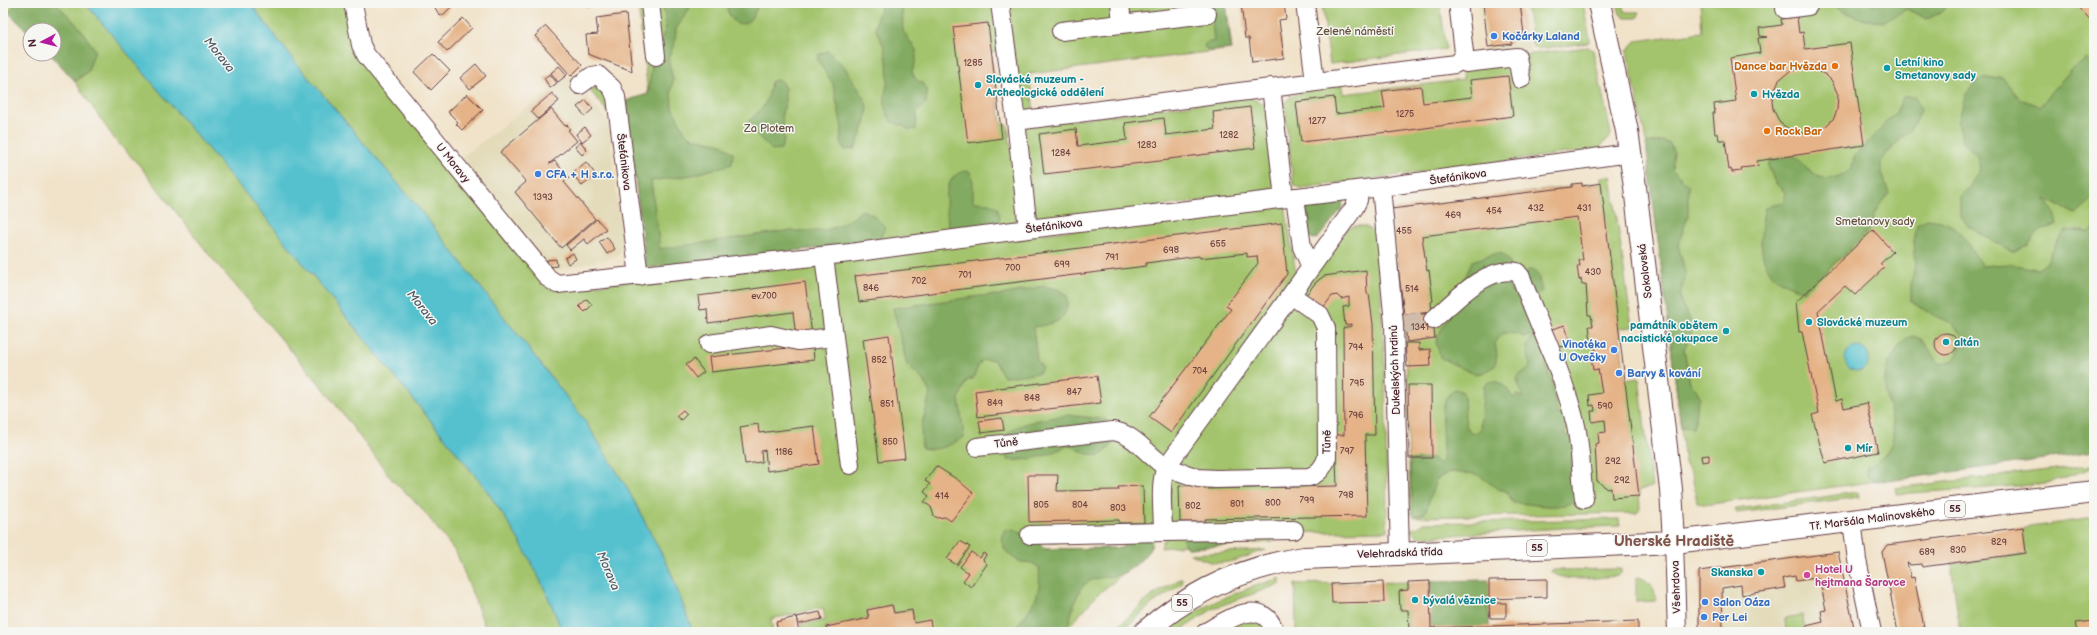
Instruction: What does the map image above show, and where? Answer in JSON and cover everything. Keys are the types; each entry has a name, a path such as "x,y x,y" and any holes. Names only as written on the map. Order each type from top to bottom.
{"main road":[{"name":"Sokolovská","path":"1599,3 1630,153 1671,489 1674,542"},
{"name":"Tř. Maršála Malinovského","path":"1674,542 2094,492"},
{"name":"Velehradská třída","path":"1145,632 1173,609 1224,580 1259,568 1304,558 1674,542"}],"street":[{"name":"U Moravy","path":"352,3 361,45 366,55 548,278 554,283 560,284 590,281"},
{"path":"650,3 656,56"},
{"name":"Štefánikova","path":"1000,3 1016,121 1028,229"},
{"path":"1120,3 1122,24"},
{"path":"1305,3 1315,82"},
{"path":"1016,121 1449,65 1460,60 1464,52 1458,3"},
{"path":"1785,9 1808,6 1809,3"},
{"path":"1061,31 1207,14"},
{"path":"1460,60 1466,63 1517,58 1521,79"},
{"name":"Štefánikova","path":"580,85 592,76 598,75 612,88 616,97 639,276"},
{"path":"1271,87 1290,198 1306,261 1311,267"},
{"name":"Štefánikova","path":"590,281 824,256 1028,229 1359,190 1630,153"},
{"name":"Dukelských hrdinů","path":"1380,187 1399,324 1400,553"},
{"path":"1163,532 1163,477 1166,467 1357,204 1359,190"},
{"path":"824,256 850,465"},
{"path":"1433,320 1486,276 1506,270 1517,272 1521,277 1559,370 1569,399 1577,434 1584,500"},
{"name":"Tůně","path":"977,447 1113,431 1126,435 1134,440 1166,467 1198,478 1216,479 1312,476 1322,468 1327,457 1326,328 1320,316 1291,295"},
{"path":"709,344 771,335 798,341 834,337"},
{"path":"1852,521 1872,632"},
{"path":"1030,535 1294,530"},
{"name":"Všehrdova","path":"1674,542 1677,632"},
{"path":"1206,632 1224,626 1242,613 1254,613 1268,620 1275,632"}],"shaded area":[{"path":"1479,3 1524,3 1530,51 1486,57"},
{"path":"569,75 608,121 623,248 615,257 550,272 458,160"},
{"path":"1838,552 1854,632 1699,632 1699,571"}],"green space":[{"path":"3,3 85,3 267,219 482,484 506,519 527,555 546,593 562,632 487,632 457,554 419,505 393,481 324,389 211,257 140,166 116,141 75,82 87,72 62,58 62,22 22,23 3,6"},
{"path":"16,3 56,3 80,28 95,50 88,71 75,81 57,62 62,62 62,22 22,22 22,26 9,13"},
{"path":"250,3 347,3 357,46 553,290 1285,206 1298,285 1348,228 1356,226 1367,227 1375,237 1380,261 1385,388 1387,531 1273,533 1273,542 1187,548 1184,545 1161,548 1163,541 1168,537 1038,542 1045,549 1123,548 1152,545 1140,560 1098,594 1064,632 932,632 914,624 912,610 894,613 892,605 867,610 868,618 826,627 827,632 803,632 801,625 825,620 823,608 771,619 773,632 693,632 669,568 626,486 583,418 417,206 296,63"},
{"name":"Za Plotem","path":"638,3 995,3 998,50 991,53 1001,123 1008,126 1020,216 1015,223 972,230 646,268 626,101 648,94"},
{"path":"663,3 693,3 676,29 675,42 668,58 673,79 671,93 672,107 686,134 693,138 722,144 733,153 732,164 692,175 651,181 660,249 785,231 824,231 853,218 862,210 873,215 885,227 879,241 646,268 626,101 648,94 652,64 666,27"},
{"path":"727,3 759,3 754,15 749,21 742,24 737,24 729,15"},
{"path":"882,3 902,3 903,31 916,50 916,60 912,72 916,80 924,84 927,92 926,103 917,112 916,129 909,130 902,125 891,122 885,108 885,93 888,81 887,62 884,46 876,30 876,22"},
{"path":"1006,3 1226,3 1232,49 1029,74 1034,112 1023,113"},
{"path":"1210,3 1226,3 1231,49 1209,51 1204,47 1206,43 1214,41"},
{"name":"Zelené náměstí","path":"1322,3 1440,3 1446,49 1330,64"},
{"path":"1526,3 1583,3 1590,40 1588,43 1535,49 1532,45"},
{"path":"1617,3 1623,3 1625,12 1640,12 1637,18 1625,18 1620,14"},
{"name":"Smetanovy sady","path":"1700,3 2094,3 2094,451 1704,505 1697,502 1692,475 1685,463 1648,151 1627,51 1636,41 1702,32"},
{"path":"1835,3 1951,3 1940,13 1927,19 1907,9 1883,22 1865,20 1838,9"},
{"path":"1588,47 1593,50 1611,134 1598,149 1301,188 1295,186 1293,182 1284,104 1288,99 1294,96 1310,90 1342,85 1343,94 1463,80 1462,70 1523,55"},
{"path":"827,51 844,66 863,96 868,108 865,124 855,149 845,150 840,140 842,128 833,84 818,61 818,55"},
{"path":"2087,59 2094,66 2094,197 2075,214 2046,199 2054,213 2057,225 2041,230 2027,245 2012,252 1969,227 1960,215 1960,195 1968,189 1980,169 1977,156 1963,142 1958,122 1966,94 1974,84 1985,78 2002,77 2020,99 2040,106 2070,71"},
{"path":"776,80 781,81 785,88 785,106 782,112 784,141 781,149 772,150 754,132 748,122 764,105 768,96 771,82"},
{"path":"588,88 604,90 610,97 611,116"},
{"path":"1248,97 1264,104 1267,109 1275,185 1269,192 1040,222 1033,217 1022,132 1027,126"},
{"path":"1903,97 1915,97 1921,110 1915,124 1881,160 1881,173 1889,193 1873,216 1873,226 1841,258 1803,291 1777,279 1770,272 1766,264 1761,245 1765,207 1783,203 1785,192 1776,184 1768,166 1771,158 1795,155 1808,169 1820,177 1827,179 1843,175 1852,169 1854,157 1896,112"},
{"path":"1663,141 1670,144 1674,153 1672,169 1688,185 1688,216 1678,245 1686,275 1680,294 1681,303 1691,321 1691,335 1684,349 1690,383 1696,389 1700,397 1693,428 1681,427 1646,144"},
{"path":"966,171 970,172 973,181 973,202 989,203 997,207 1000,217 999,223 991,227 950,233 946,207 948,188 957,174"},
{"path":"1611,176 1632,327 1619,329 1625,380 1639,378 1652,487 1639,490 1640,509 1637,513 1414,517 1410,512 1406,344 1392,210 1601,183 1601,178"},
{"path":"1342,200 1343,207 1318,238 1314,239 1307,236 1304,204"},
{"path":"1927,219 1939,221 1955,228 1966,240 1982,266 2008,264 2037,269 2046,264 2057,242 2066,230 2089,232 2094,227 2094,452 1888,481 1873,480 1867,476 1867,468 1884,455 1892,442 1893,428 1885,384 1887,369 1895,353 1904,341 1912,336 1922,339 1940,364 1954,360 1959,351 1962,336 1952,323 1937,317 1911,301 1911,282 1916,263 1914,242 1917,224"},
{"path":"1497,253 1503,254 1509,261 1513,277 1509,285 1511,292 1524,285 1528,270 1533,270 1538,275 1542,291 1534,297 1538,321 1534,335 1524,337 1518,334 1503,333 1495,343 1497,354 1495,366 1482,373 1474,374 1441,358 1436,343 1440,332 1450,315 1472,261"},
{"path":"1044,286 1058,289 1067,296 1067,304 1066,311 1059,320 1033,327 1037,361 1042,367 1039,373 1004,377 994,360 983,360 979,364 973,379 967,380 959,398 964,437 949,445 939,448 922,448 921,428 930,394 925,382 907,365 893,308 981,296 1001,295"},
{"path":"1540,335 1551,357 1546,367 1552,383 1557,413 1567,419 1568,429 1563,432 1574,441 1577,500 1561,506 1513,503 1506,491 1498,489 1477,474 1449,472 1436,480 1425,513 1417,516 1413,513 1410,460 1433,459 1438,464 1443,460 1442,421 1445,402 1449,395 1455,389 1463,392 1466,424 1471,434 1476,433 1480,429 1484,385 1488,382 1497,382 1508,390 1513,398 1517,395 1523,397 1517,380 1519,375 1524,373 1530,366 1527,347 1531,338"},
{"path":"1069,415 1107,420 1111,433 1110,438 1114,442 1099,456 1085,453 1069,445 1054,452 1032,459 1008,460 1003,448 1005,438 1012,431 1022,425 1034,421"},
{"path":"2091,465 2092,468 2051,482 2033,485 1896,494 1895,488"},
{"path":"1858,492 1859,497 1737,513 1735,510 1736,509"},
{"path":"2094,518 2094,632 1960,632 1951,564 2026,554 2023,528"},
{"path":"1619,519 1620,526 1420,537 1408,529 1417,528 1423,523"},
{"path":"1013,529 1038,542 1045,549 1123,548 1124,539 1152,539 1149,550 1141,560 1131,568 1121,574 1098,578 1085,584 1078,595 1064,632 1013,632 1034,603 1037,596 1039,589 1039,568 1031,563 1019,561 1010,555 1004,548 1004,530"},
{"path":"1184,537 1251,537 1248,544 1187,548 1184,544"},
{"path":"1266,550 1224,563 1210,562 1190,554"},
{"path":"1621,569 1621,573 1618,576 1583,579 1566,578 1551,572 1552,570"},
{"path":"1639,577 1647,581 1652,586 1656,601 1636,602 1636,578"},
{"path":"1280,578 1280,584 1214,608 1178,632 1167,632 1180,622 1220,599"},
{"path":"1182,579 1182,584 1153,603 1121,632 1112,632 1150,597"},
{"path":"1489,580 1489,627 1431,628 1430,581"},
{"path":"1408,582 1409,632 1296,632 1295,584"},
{"path":"1802,615 1806,632 1786,632 1785,618"},
{"path":"1248,619 1261,624 1267,632 1229,632 1231,627"}],"water":[{"name":"Morava","path":"85,3 250,3 296,63 417,206 583,418 626,486 669,568 693,632 562,632 546,593 527,555 506,519 482,484 267,219"},
{"path":"1857,347 1866,350 1869,359 1866,368 1857,371 1848,368 1845,359 1848,350"}],"building":[{"path":"437,3 450,3 453,5 440,16 434,6"},
{"path":"586,3 610,3 610,4 586,7"},
{"path":"1241,3 1284,3 1286,19 1279,20 1284,58 1252,62 1249,38 1245,38"},
{"path":"1483,3 1520,3 1524,34 1511,35 1512,44 1488,47"},
{"path":"2079,3 2094,3 2094,24 2077,5"},
{"path":"626,14 632,71 588,54 586,35 598,34 596,18"},
{"name":"Hvězda","path":"1797,17 1799,33 1803,32 1805,49 1850,43 1864,145 1757,161 1758,166 1741,168 1742,171 1732,172 1731,169 1729,170 1725,140 1719,140 1718,134 1715,134 1713,113 1715,113 1714,104 1736,101 1730,58 1760,53 1758,38 1767,37 1760,36 1759,28 1782,25 1781,19","holes":["1812,68 1826,75 1832,81 1838,95 1837,110 1834,118 1823,129 1808,134 1793,132 1780,123 1773,109 1773,93 1779,80 1790,71"]},
{"path":"463,18 472,28 447,52 438,42"},
{"name":"Slovácké muzeum - Archeologické oddělení","path":"988,23 1002,138 968,143 953,27"},
{"path":"546,26 582,65 571,76 535,36"},
{"path":"433,54 450,71 431,90 414,72"},
{"path":"476,64 486,76 470,89 460,78"},
{"path":"559,66 567,75 558,82 551,73"},
{"path":"550,74 557,83 550,88 544,78"},
{"path":"1508,76 1513,116 1388,133 1301,142 1296,102 1334,97 1336,114 1385,108 1382,91 1421,86 1423,103 1472,97 1470,80"},
{"path":"552,93 559,101 538,119 531,111"},
{"path":"467,94 483,110 462,130 456,124 458,122 448,112"},
{"path":"586,100 593,109 585,116 577,107"},
{"path":"1250,107 1255,148 1169,160 1044,174 1039,134 1076,129 1078,146 1127,140 1125,123 1164,118 1166,135 1215,129 1213,112"},
{"name":"CFA + H s.r.o.","path":"551,109 565,126 567,125 570,129 568,130 577,141 549,164 555,161 569,178 564,182 595,219 561,248 515,192 526,182 500,152"},
{"path":"585,127 591,135 582,142 576,134"},
{"path":"581,142 587,150 582,155 575,147"},
{"path":"586,162 596,175 582,186 572,173"},
{"path":"1582,183 1582,186 1601,183 1639,496 1612,498 1611,488 1608,489 1597,481 1595,444 1599,443 1598,433 1606,432 1605,420 1592,422 1591,411 1595,411 1594,405 1590,406 1589,395 1602,393 1598,369 1593,370 1591,356 1596,355 1595,343 1592,343 1590,335 1589,326 1593,326 1591,315 1588,315 1586,284 1582,285 1581,279 1579,280 1577,266 1580,266 1579,260 1583,260 1577,217 1422,236 1427,271 1429,270 1433,301 1431,302 1432,312 1404,315 1391,209 1572,187 1572,184"},
{"path":"597,219 606,229 588,244 584,239 570,250 566,245"},
{"path":"1282,223 1287,274 1171,433 1149,417 1231,309 1226,306 1258,263 1257,256 1247,257 1247,253 1200,258 1199,256 1146,263 1146,266 859,302 855,276"},
{"name":"Slovácké muzeum","path":"1873,230 1893,252 1880,264 1884,268 1855,295 1845,286 1818,311 1836,401 1842,399 1844,408 1867,403 1878,452 1825,463 1812,415 1819,413 1802,332 1799,332 1796,302"},
{"path":"607,237 615,249 607,254 599,242"},
{"path":"573,253 576,259 568,264 565,258"},
{"path":"556,259 557,266 548,267 547,260"},
{"path":"1366,270 1367,294 1369,294 1373,324 1375,435 1365,435 1367,516 1205,519 1205,522 1180,522 1179,486 1204,485 1204,489 1337,486 1335,435 1344,435 1343,328 1351,326 1351,324 1345,325 1343,307 1349,306 1349,297 1341,299 1337,295 1332,296 1323,308 1306,295 1316,282 1324,276"},
{"path":"805,282 812,335 796,337 793,312 708,323 707,309 700,310 698,296"},
{"path":"587,299 592,305 585,312 579,306"},
{"path":"1432,313 1435,338 1407,342 1404,316"},
{"path":"1565,325 1571,346 1557,347 1552,329"},
{"name":"altán","path":"1942,333 1950,333 1957,340 1957,348 1950,355 1942,355 1935,348 1935,340"},
{"path":"889,335 905,458 879,461 863,339"},
{"path":"1405,343 1419,343 1419,350 1430,349 1431,366 1407,367"},
{"path":"813,345 814,360 711,372 709,357"},
{"path":"694,359 704,372 696,378 686,365"},
{"path":"1097,376 1101,403 978,417 975,391"},
{"path":"1408,385 1431,385 1432,458 1409,458"},
{"path":"683,410 687,414 681,420 676,416"},
{"path":"1002,418 1004,430 981,433 979,421"},
{"path":"758,424 759,433 814,426 819,464 767,471 765,450 761,451 762,462 745,464 740,427"},
{"path":"1709,455 1709,461 1702,462 1701,456"},
{"path":"936,466 958,480 973,493 951,521 945,517 938,518 934,516 931,507 924,502 929,496 924,492 930,484 925,481"},
{"path":"1028,475 1058,475 1057,491 1119,490 1118,487 1143,486 1144,523 1119,523 1119,520 1029,522"},
{"path":"2023,527 2026,553 1922,567 1921,564 1910,565 1907,563 1911,578 1914,577 1925,632 1898,632 1882,552 1887,545"},
{"path":"960,541 970,547 957,565 947,559"},
{"path":"971,552 980,558 983,553 986,555 983,560 987,564 971,587 963,581 969,573 960,567"},
{"path":"1838,552 1855,632 1807,632 1806,626 1823,622 1821,611 1826,610 1820,580 1816,578 1796,581 1795,576 1783,578 1785,588 1742,595 1741,585 1722,588 1723,632 1699,632 1699,571"},
{"path":"1547,579 1547,597 1489,599 1489,580"},
{"name":"bývalá věznice","path":"1430,581 1431,628 1638,621 1638,632 1409,632 1408,610 1400,610 1399,591 1408,590 1408,582"},
{"path":"1383,582 1384,602 1332,603 1331,584"},
{"path":"1489,603 1506,603 1506,618 1490,618"},
{"path":"892,605 894,613 912,610 914,623 930,620 932,632 827,632 826,627 869,618 867,610"},
{"path":"820,612 822,619 799,624 797,617"},
{"path":"796,617 799,632 778,632 776,622"},
{"path":"2094,621 2094,632 2078,632 2076,623"}],"tunnel":[{"path":"1404,324 1433,320"}],"place":[{"name":"Kočárky Laland","path":"1494,36"},
{"name":"Dance bar Hvězda","path":"1835,66"},
{"name":"Letní kino Smetanovy sady","path":"1887,68"},
{"name":"Slovácké muzeum - Archeologické oddělení","path":"978,85"},
{"name":"Hvězda","path":"1754,94"},
{"name":"Rock Bar","path":"1767,131"},
{"name":"CFA + H s.r.o.","path":"538,174"},
{"name":"Slovácké muzeum","path":"1809,322"},
{"name":"památník obětem nacistické okupace","path":"1726,331"},
{"name":"altán","path":"1946,342"},
{"name":"Vinotéka U Ovečky","path":"1614,350"},
{"name":"Barvy & kování","path":"1619,373"},
{"name":"Mír","path":"1848,448"},
{"name":"Skanska","path":"1761,572"},
{"name":"Hotel U hejtmana Šarovce","path":"1807,575"},
{"name":"bývalá věznice","path":"1415,600"},
{"name":"Salon Oáza","path":"1705,602"},
{"name":"Per Lei","path":"1704,617"}],"district":[{"name":"Uherské Hradiště","path":"1674,541"}]}
